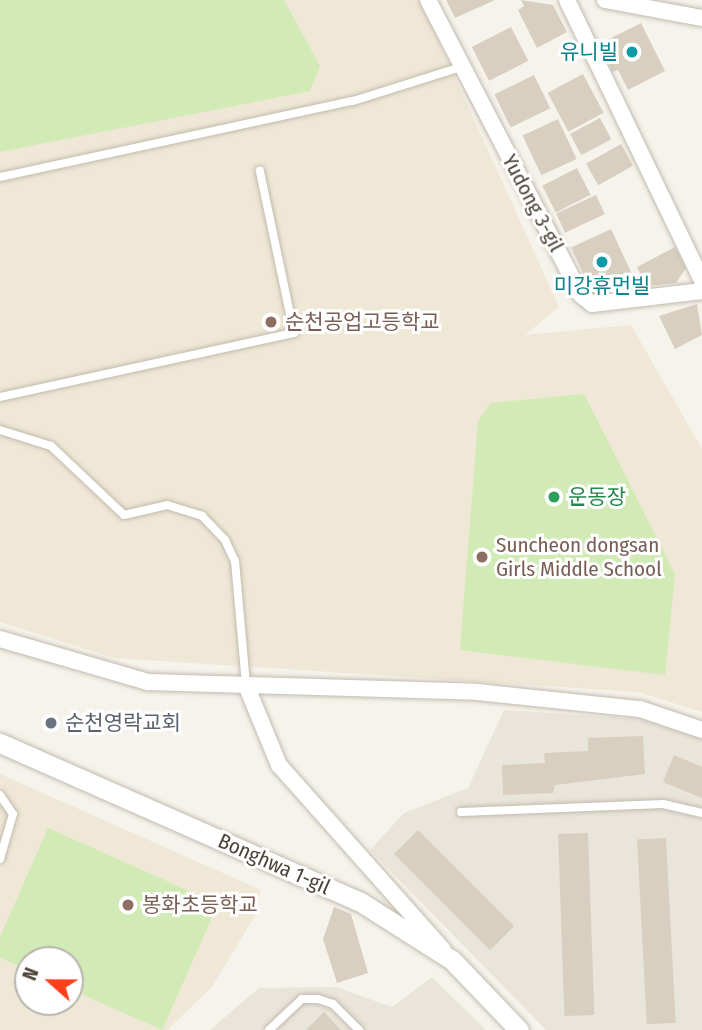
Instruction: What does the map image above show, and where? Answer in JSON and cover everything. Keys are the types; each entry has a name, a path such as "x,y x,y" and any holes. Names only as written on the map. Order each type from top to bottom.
{"street":[{"name":"Yudong 3-gil","path":"428,0 582,295 592,304 702,291"},
{"path":"567,0 702,281"},
{"path":"605,0 702,18"},
{"path":"0,639 148,682 477,692 640,709 702,730"},
{"path":"246,685 279,765 452,960"},
{"name":"Bonghwa 1-gil","path":"0,743 359,901 452,960 519,1030"}],"lane":[{"path":"0,177 353,101 461,67"},
{"path":"0,397 294,333 260,171"},
{"path":"0,430 51,446 124,515 167,505 201,516 225,540 235,561 246,685"},
{"path":"0,795 13,814 0,859"},
{"path":"461,812 663,804 702,813"},
{"path":"269,1030 302,999 318,999 333,1004 359,1030"}],"shaded area":[{"name":"순천공업고등학교","path":"0,0 420,0 559,307 525,335 631,325 702,449 702,712 638,692 114,658 0,622"},
{"path":"504,710 640,719 702,739 702,1030 546,1030 370,850 404,813 468,788"},
{"name":"봉화초등학교","path":"0,774 261,890 253,919 212,987 167,1030 0,1030"},
{"path":"432,977 486,1030 210,1030 259,988 336,987 392,1007"}],"green space":[{"path":"0,0 284,0 320,66 310,91 0,152"},
{"name":"운동장","path":"584,394 675,574 665,675 460,650 478,421 491,403"},
{"path":"48,828 218,904 162,1030 84,995 84,946 14,946 14,964 0,958 0,937"}],"building":[{"path":"446,0 495,0 455,18"},
{"path":"521,0 553,5 567,32 537,48 518,10 524,6"},
{"name":"유니빌","path":"641,23 665,71 628,90 618,70 612,72 603,42"},
{"path":"511,27 528,61 489,81 472,47"},
{"path":"583,74 604,113 568,132 548,93"},
{"path":"534,75 550,108 511,128 494,94"},
{"path":"600,118 611,139 581,155 570,134"},
{"path":"558,119 577,159 541,175 523,135"},
{"path":"621,144 633,166 598,185 586,163"},
{"path":"577,168 591,195 556,212 542,186"},
{"path":"596,195 605,214 565,233 556,214"},
{"name":"미강휴먼빌","path":"611,229 633,276 593,295 571,248"},
{"path":"675,247 686,268 676,283 647,286 637,267"},
{"path":"697,304 702,335 675,349 659,316"},
{"path":"643,736 645,774 555,785 553,793 503,795 502,765 545,763 544,753 588,751 588,738"},
{"path":"674,755 702,767 702,798 663,782"},
{"path":"418,830 514,926 490,950 394,854"},
{"path":"588,833 594,1015 564,1016 558,834"},
{"path":"666,838 676,1023 647,1024 637,840"},
{"path":"334,907 351,914 368,973 337,983 323,939"},
{"path":"324,1012 341,1030 306,1030"}],"place":[{"name":"유니빌","path":"632,52"},
{"name":"미강휴먼빌","path":"602,262"},
{"name":"순천공업고등학교","path":"271,322"},
{"name":"운동장","path":"554,497"},
{"name":"Suncheon dongsan Girls Middle School","path":"482,557"},
{"name":"순천영락교회","path":"51,723"},
{"name":"봉화초등학교","path":"128,905"}]}
